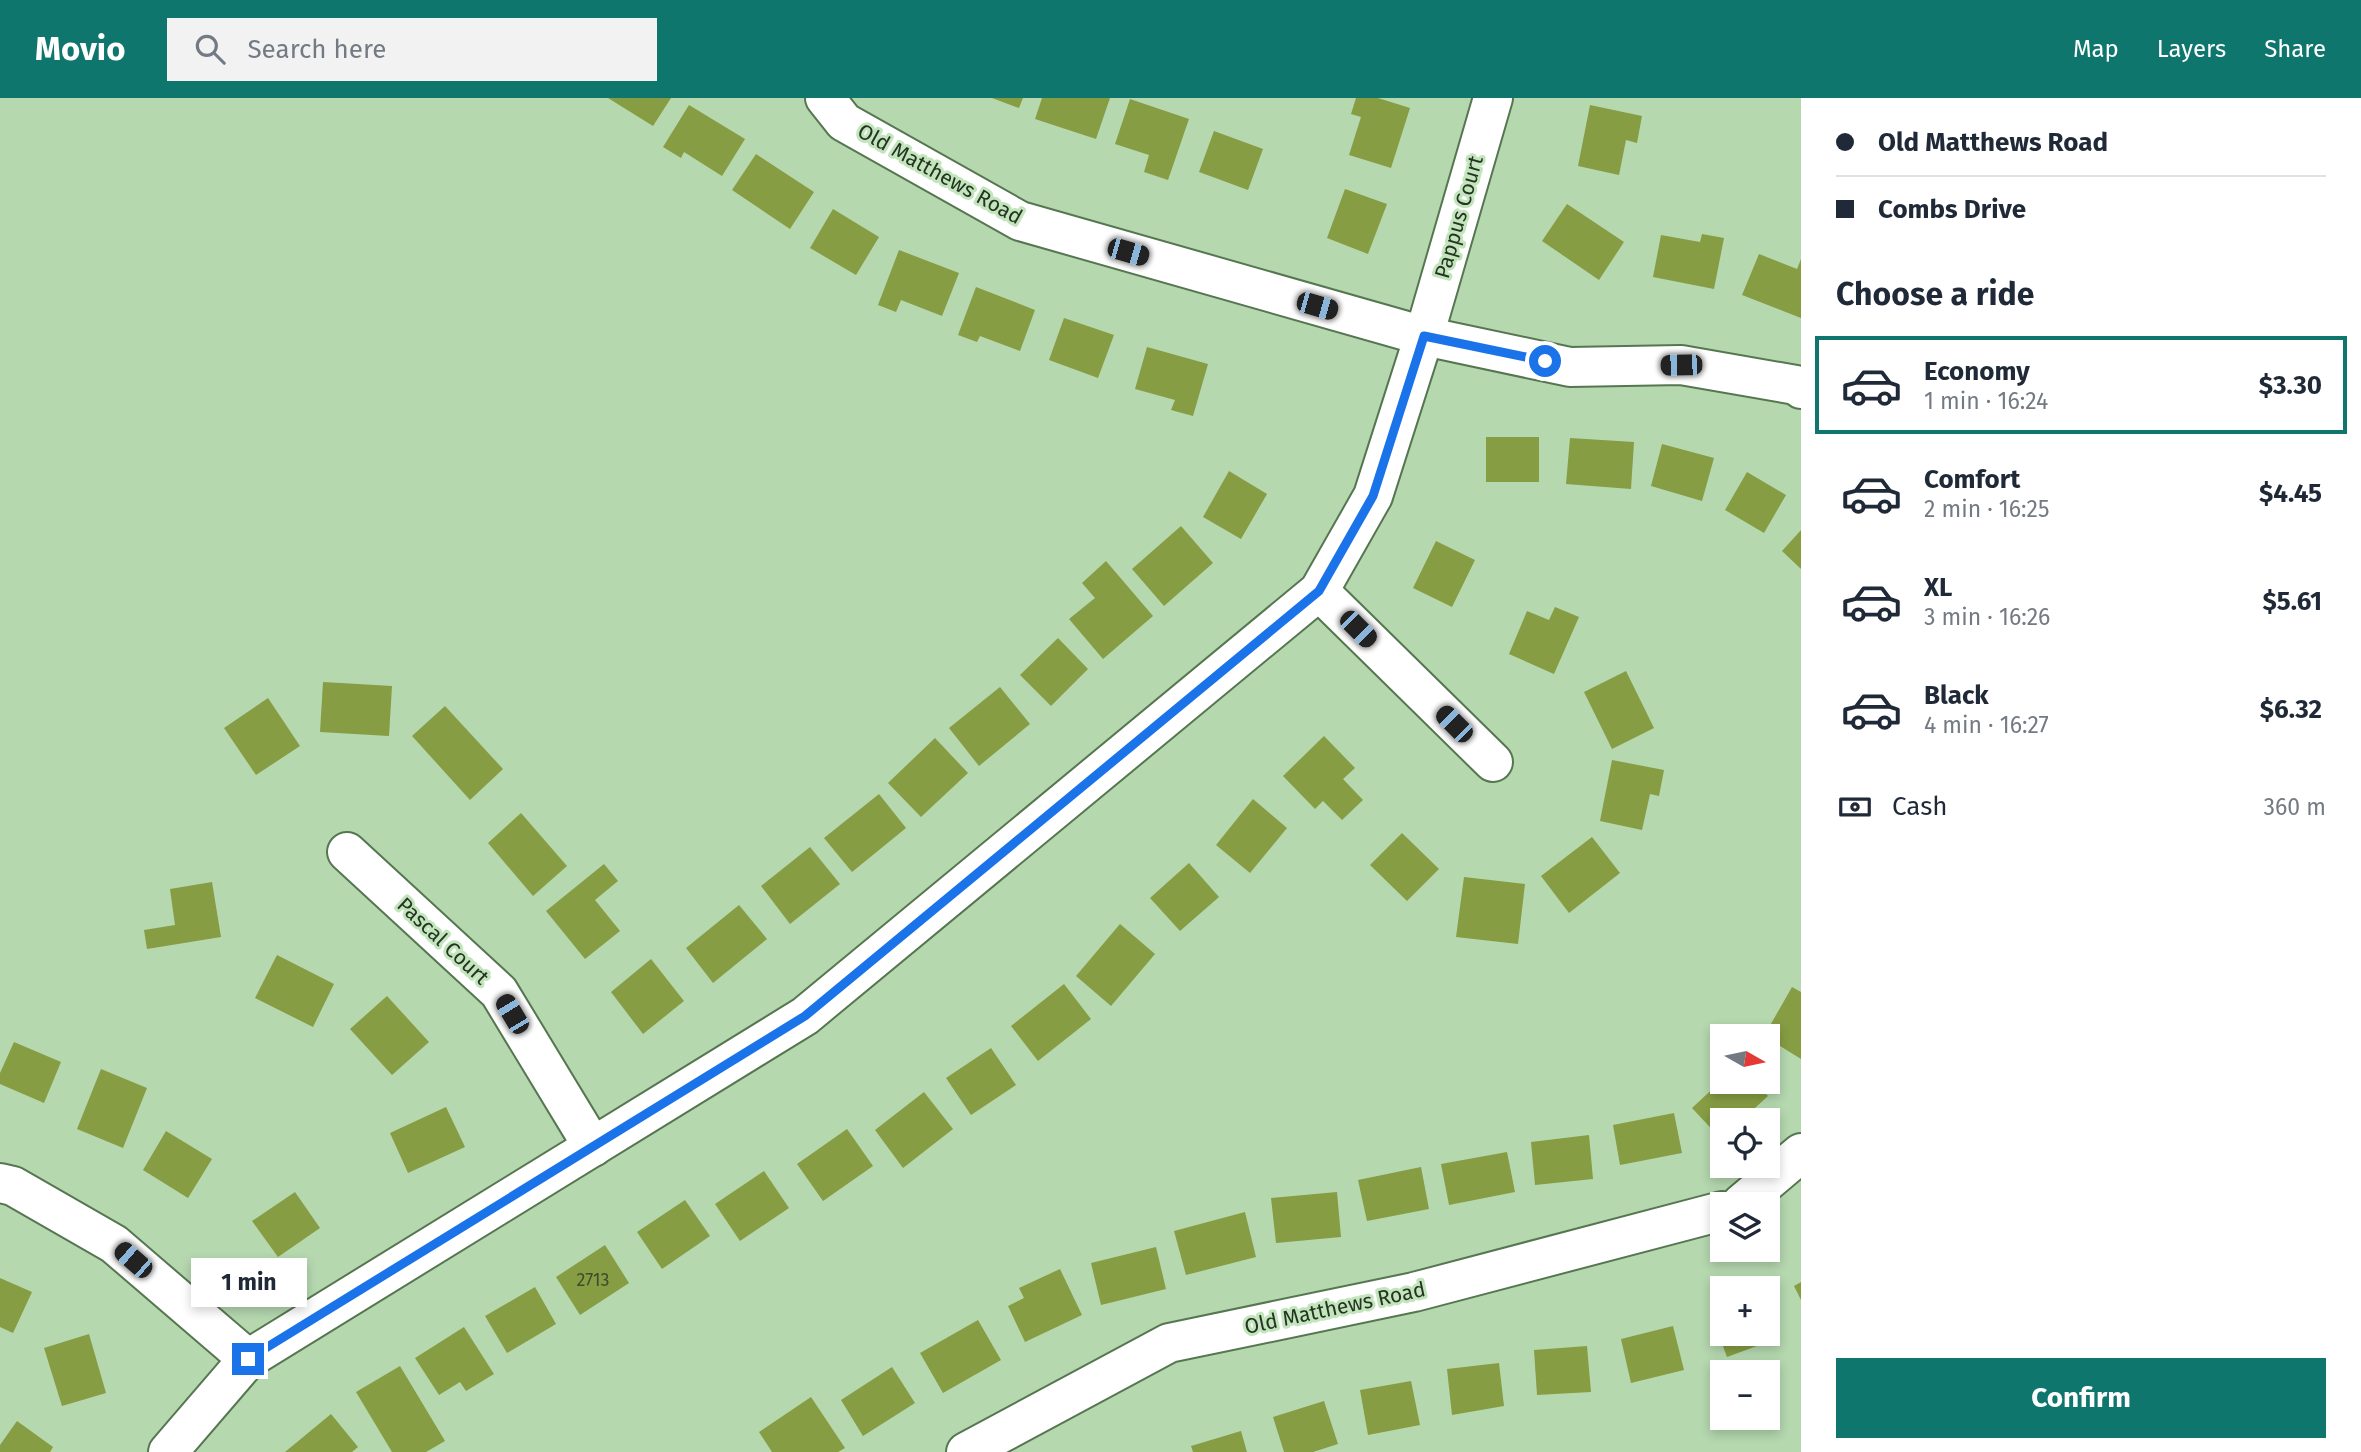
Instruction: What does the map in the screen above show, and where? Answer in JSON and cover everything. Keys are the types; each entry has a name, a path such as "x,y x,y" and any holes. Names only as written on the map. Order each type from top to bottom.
{"street":[{"name":"Old Matthews Road","path":"825,98 844,122 1020,221 1424,336 1570,367 1681,365 1796,385 1801,389"},
{"name":"Pappus Court","path":"1319,591 1373,496 1424,336 1493,98"},
{"path":"168,1452 248,1359 805,1016 1319,591 1493,762"},
{"name":"Pascal Court","path":"347,852 499,992 593,1147"},
{"path":"1755,1192 1801,1153"},
{"path":"0,1183 13,1186 114,1244 248,1359"},
{"name":"Old Matthews Road","path":"966,1452 1169,1343 1414,1292 1710,1214"}],"building":[{"path":"608,98 671,98 653,126"},
{"path":"992,98 1023,98 1019,108"},
{"path":"1042,98 1110,98 1096,139 1035,119"},
{"path":"1356,98 1378,98 1410,108 1391,168 1349,155 1361,117 1351,114"},
{"path":"1130,99 1189,119 1168,180 1144,172 1149,155 1115,144"},
{"path":"689,105 745,139 722,176 684,152 681,158 663,147"},
{"path":"1590,105 1642,116 1637,143 1626,140 1619,175 1578,166"},
{"path":"1214,131 1263,149 1248,190 1199,172"},
{"path":"756,154 814,192 790,229 732,190"},
{"path":"1345,189 1387,204 1368,254 1327,238"},
{"path":"1567,204 1624,242 1599,280 1542,241"},
{"path":"833,209 879,237 856,275 810,248"},
{"path":"1702,234 1724,238 1714,289 1653,277 1661,235 1700,242"},
{"path":"899,250 959,273 942,316 901,300 896,312 878,305"},
{"path":"1759,254 1797,269 1801,259 1801,318 1742,295"},
{"path":"976,287 1035,310 1020,351 980,336 977,342 958,335"},
{"path":"1064,318 1114,335 1098,378 1049,360"},
{"path":"1147,347 1208,364 1193,416 1171,410 1175,400 1135,389"},
{"path":"1486,437 1539,437 1539,482 1486,482"},
{"path":"1570,438 1634,442 1631,489 1566,484"},
{"path":"1662,444 1714,458 1702,501 1651,486"},
{"path":"1229,471 1267,494 1241,539 1203,517"},
{"path":"1747,472 1786,495 1764,533 1725,510"},
{"path":"1181,526 1213,563 1164,606 1132,569"},
{"path":"1801,530 1801,569 1782,551"},
{"path":"1436,541 1475,560 1452,607 1413,588"},
{"path":"1106,561 1153,616 1103,659 1069,619 1095,598 1082,583"},
{"path":"1555,607 1579,617 1554,674 1509,654 1527,611 1549,620"},
{"path":"1058,638 1088,669 1051,706 1020,675"},
{"path":"1626,671 1654,728 1612,749 1584,692"},
{"path":"323,682 392,686 389,736 320,732"},
{"path":"1000,687 1030,724 979,766 949,728"},
{"path":"268,698 300,746 256,775 224,728"},
{"path":"445,706 503,769 470,800 412,736"},
{"path":"1324,736 1355,768 1343,779 1363,800 1342,820 1323,801 1315,809 1283,776"},
{"path":"935,738 968,773 921,817 888,783"},
{"path":"1612,760 1664,770 1659,796 1650,794 1642,830 1600,821"},
{"path":"879,794 906,828 852,872 824,838"},
{"path":"1253,799 1287,828 1250,873 1216,845"},
{"path":"521,813 567,866 533,896 488,843"},
{"path":"1402,833 1439,869 1407,901 1370,865"},
{"path":"1592,837 1620,873 1569,913 1541,876"},
{"path":"810,847 840,884 790,924 761,886"},
{"path":"1189,863 1219,897 1180,931 1150,898"},
{"path":"604,864 618,881 595,900 620,931 585,959 546,911"},
{"path":"1464,877 1525,884 1518,944 1456,937"},
{"path":"212,882 221,937 147,949 144,930 175,925 170,889"},
{"path":"739,905 767,939 713,983 686,948"},
{"path":"1120,924 1155,954 1111,1006 1076,976"},
{"path":"277,955 334,984 313,1027 255,998"},
{"path":"651,959 684,1001 643,1034 611,992"},
{"path":"1064,984 1091,1019 1038,1061 1011,1026"},
{"path":"1792,987 1801,992 1801,1059 1780,1046 1780,1024 1771,1024"},
{"path":"387,996 429,1042 392,1075 350,1029"},
{"path":"14,1042 61,1062 44,1103 0,1084 0,1073"},
{"path":"991,1048 1016,1085 971,1115 946,1078"},
{"path":"101,1069 147,1088 123,1148 77,1129"},
{"path":"1710,1091 1710,1094 1768,1096 1755,1108 1710,1108 1710,1127 1692,1108"},
{"path":"924,1092 953,1129 903,1168 875,1130"},
{"path":"446,1107 465,1147 408,1173 390,1133"},
{"path":"1674,1113 1682,1153 1620,1165 1613,1125"},
{"path":"847,1129 873,1166 823,1201 797,1164"},
{"path":"166,1131 212,1159 188,1198 143,1170"},
{"path":"1589,1135 1593,1179 1535,1185 1531,1142"},
{"path":"1507,1152 1515,1192 1449,1205 1441,1164"},
{"path":"1421,1167 1429,1209 1367,1221 1358,1180"},
{"path":"764,1171 789,1208 740,1241 715,1204"},
{"path":"295,1192 320,1228 278,1257 252,1221"},
{"path":"1337,1192 1341,1237 1276,1243 1271,1198"},
{"path":"685,1200 710,1236 662,1269 637,1232"},
{"path":"1245,1212 1256,1257 1186,1275 1174,1231"},
{"path":"605,1245 629,1283 580,1315 556,1277"},
{"path":"1156,1247 1166,1289 1101,1305 1091,1263"},
{"path":"1060,1269 1082,1315 1025,1342 1008,1306 1024,1298 1019,1288"},
{"path":"0,1278 32,1292 13,1333 0,1327"},
{"path":"1801,1282 1801,1300 1794,1286"},
{"path":"535,1287 556,1324 507,1353 485,1316"},
{"path":"978,1320 1001,1360 943,1393 920,1353"},
{"path":"1673,1326 1684,1370 1631,1383 1621,1339"},
{"path":"464,1327 494,1374 466,1391 460,1382 439,1395 415,1358"},
{"path":"89,1334 106,1393 62,1406 44,1348"},
{"path":"1587,1346 1591,1392 1537,1395 1534,1350"},
{"path":"1723,1346 1757,1346 1727,1357"},
{"path":"1499,1363 1504,1406 1452,1415 1447,1369"},
{"path":"400,1366 445,1441 426,1452 392,1452 356,1392"},
{"path":"892,1367 915,1403 863,1436 841,1400"},
{"path":"1411,1381 1420,1425 1368,1435 1360,1390"},
{"path":"811,1397 845,1448 838,1452 772,1452 759,1432"},
{"path":"1324,1401 1338,1444 1313,1452 1284,1452 1273,1417"},
{"path":"331,1414 358,1447 352,1452 285,1452"},
{"path":"17,1421 53,1447 50,1452 0,1452 0,1445"},
{"path":"1241,1431 1247,1452 1193,1452 1191,1446"}],"route":[{"path":"248,1359 805,1016 1319,591 1373,496 1424,336 1545,361"}]}
